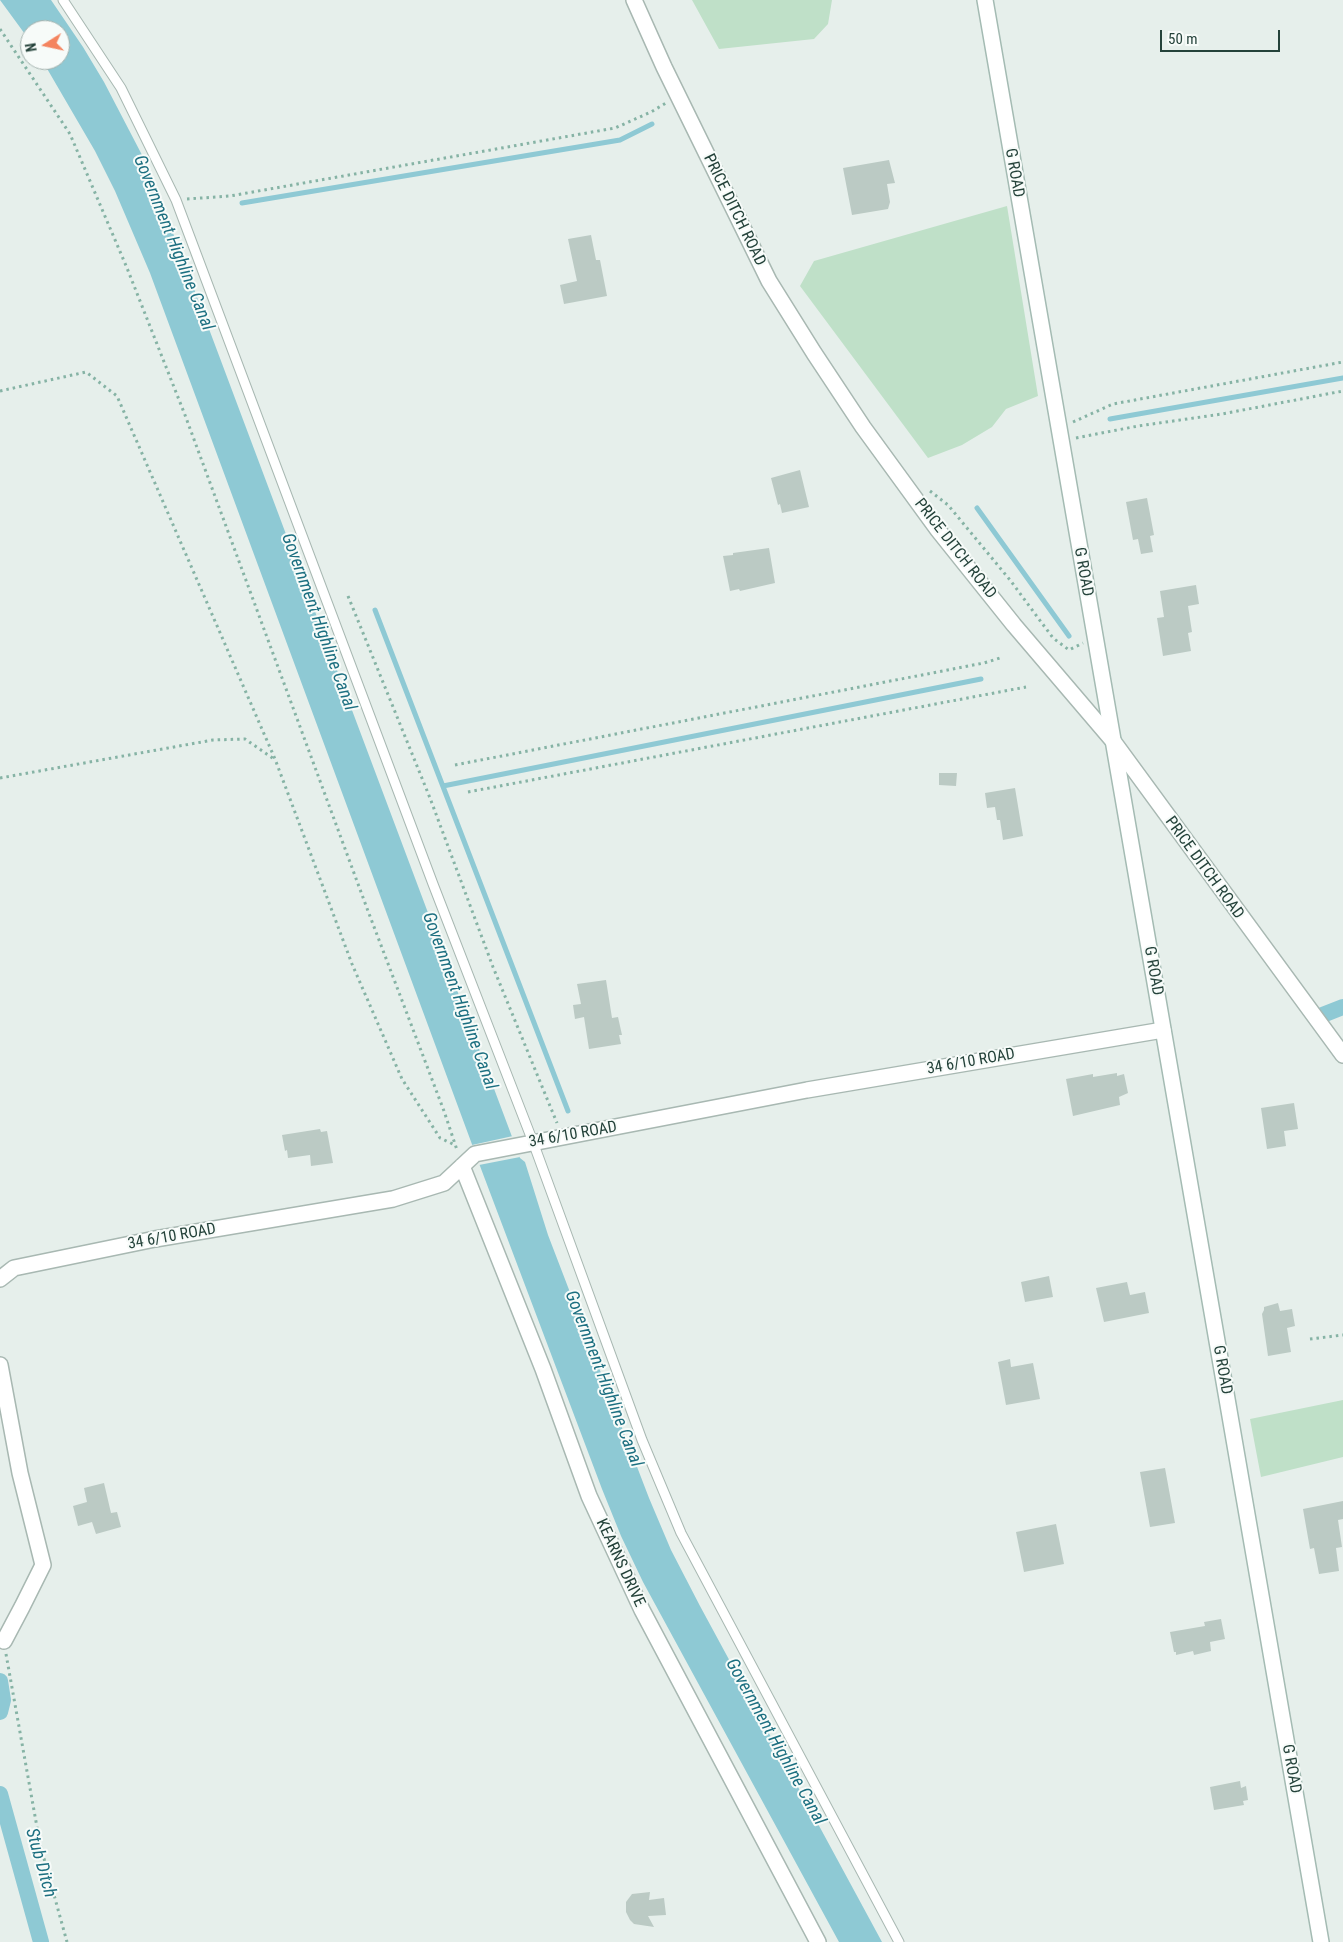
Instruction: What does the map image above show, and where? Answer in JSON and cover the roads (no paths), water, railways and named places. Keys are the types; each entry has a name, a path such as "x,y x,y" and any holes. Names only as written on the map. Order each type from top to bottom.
{"street":[{"name":"PRICE DITCH ROAD","path":"634,0 678,96 769,280 814,353 864,427 938,530 1014,626 1113,741 1343,1055"},
{"name":"G ROAD","path":"984,0 1321,1942"},
{"name":"34 6/10 ROAD","path":"0,1279 14,1268 155,1239 393,1199 444,1183 475,1154 807,1090 1163,1030"},
{"name":"KEARNS DRIVE","path":"462,1166 543,1369 598,1514 642,1610 818,1942"},
{"path":"0,1365 20,1473 43,1565 4,1641"}],"lane":[{"path":"63,0 122,88 176,200 533,1142 642,1440 681,1534 898,1942"}],"water":[{"path":"0,0 51,0 65,20 20,20 20,27"},
{"name":"Government Highline Canal","path":"70,28 104,82 142,155 158,193 520,1158 525,1162 548,1235 649,1498 671,1550 882,1942 839,1942 643,1582 621,1536 480,1166 150,273 115,191 95,151 48,70 70,70"}],"waterway":[{"path":"242,203 620,140 652,124"},
{"path":"1110,419 1343,378"},
{"path":"977,508 1069,636"},
{"path":"375,610 568,1111"},
{"path":"443,786 981,679"},
{"path":"1320,1016 1343,1007"},
{"name":"Stub Ditch","path":"0,1681 3,1700 0,1712"},
{"name":"Stub Ditch","path":"0,1794 41,1942"}]}
